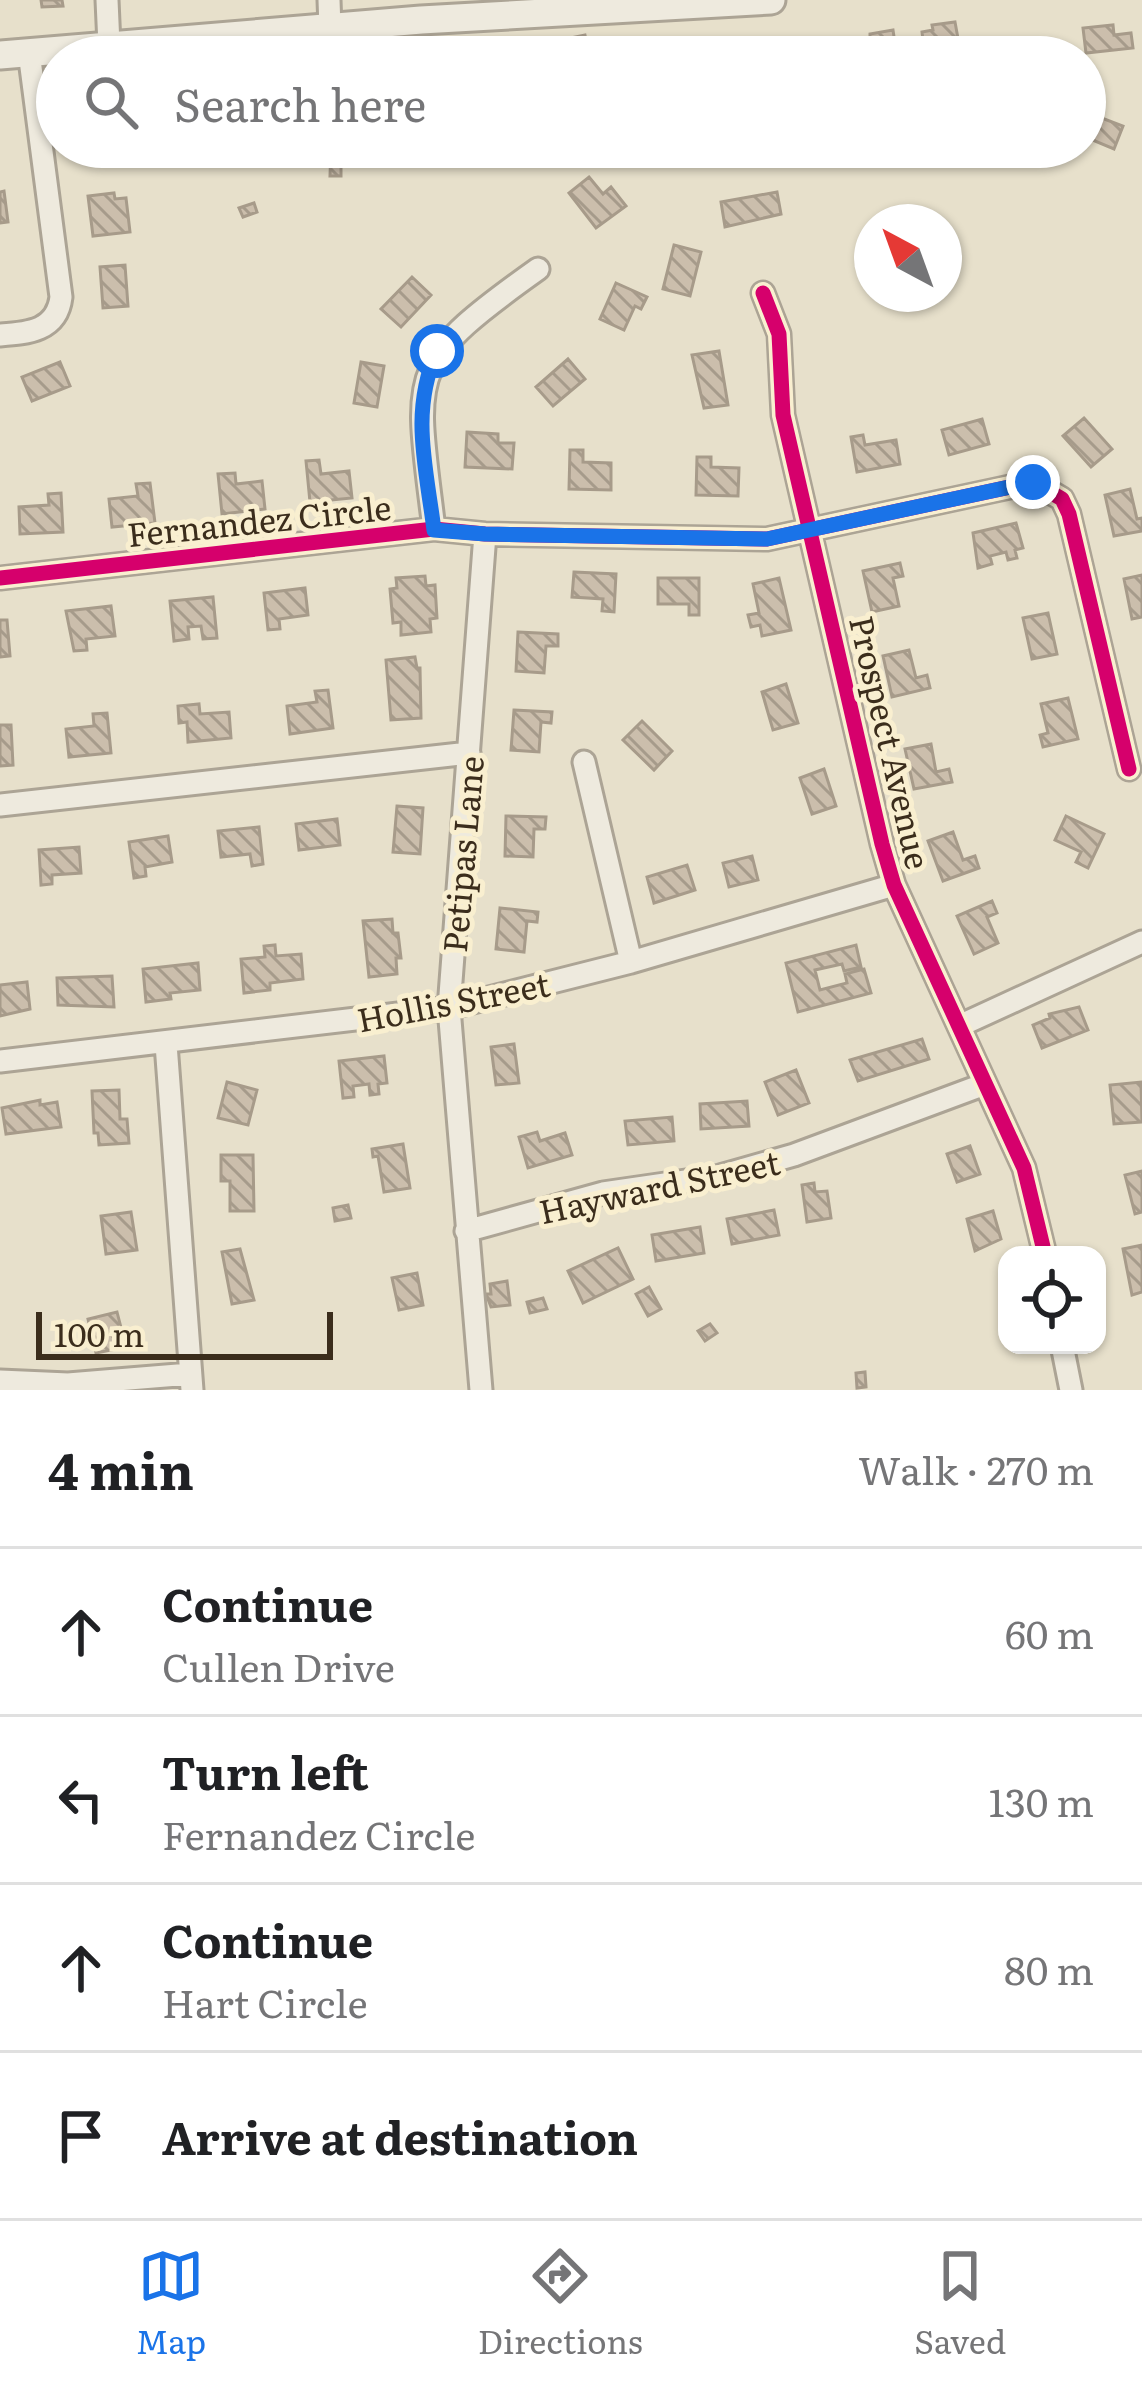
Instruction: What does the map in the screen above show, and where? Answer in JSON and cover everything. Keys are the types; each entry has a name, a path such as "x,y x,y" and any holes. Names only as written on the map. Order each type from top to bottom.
{"street":[{"path":"107,0 109,36"},
{"path":"174,36 330,14 772,0"},
{"path":"0,56 36,51"},
{"path":"29,52 36,106"},
{"path":"0,335 30,332 56,316 61,297 44,168"},
{"path":"434,530 419,413 424,380 437,351 456,330 538,269"},
{"name":"Prospect Avenue","path":"763,293 779,334 783,415 894,885 1024,1168 1043,1246"},
{"name":"Fernandez Circle","path":"0,578 434,530 767,539 1033,482 1051,488 1070,514 1129,769"},
{"name":"Petipas Lane","path":"481,1390 449,1007 485,534"},
{"path":"0,805 470,753"},
{"path":"584,762 631,962"},
{"name":"Hollis Street","path":"0,1061 449,1007 631,962 894,885"},
{"path":"959,1025 1142,942"},
{"path":"0,1381 191,1382 166,1044"},
{"name":"Hayward Street","path":"466,1231 603,1193 720,1176 794,1155 986,1084"},
{"path":"1064,1354 1071,1390"}],"building":[{"path":"41,0 62,0 63,6 42,7"},
{"path":"955,22 958,36 922,36 922,32 933,30 932,25"},
{"path":"1113,25 1114,35 1131,33 1133,48 1106,51 1106,36 1084,36 1083,28"},
{"path":"893,30 894,36 870,36"},
{"path":"1106,120 1123,126 1114,149 1106,146"},
{"path":"589,177 603,194 611,187 626,206 596,228 569,193"},
{"path":"4,191 8,222 0,223 0,192"},
{"path":"777,192 781,214 725,227 721,202"},
{"path":"114,193 115,199 126,198 130,232 93,236 88,196"},
{"path":"254,203 257,212 243,217 239,208"},
{"path":"674,245 701,252 690,296 663,289"},
{"path":"125,265 128,306 103,308 100,267"},
{"path":"412,277 431,295 401,327 381,309"},
{"path":"616,283 647,297 641,309 635,306 624,330 600,319"},
{"path":"719,351 728,405 704,408 692,355"},
{"path":"568,359 585,379 553,406 536,387"},
{"path":"60,362 70,386 32,401 22,377"},
{"path":"361,362 384,366 377,407 354,403"},
{"path":"1084,418 1112,449 1091,467 1063,436"},
{"path":"982,419 989,444 949,455 942,430"},
{"path":"467,432 498,434 498,443 514,443 512,469 465,467"},
{"path":"863,435 865,445 896,440 900,464 857,472 851,437"},
{"path":"570,450 583,450 583,462 611,463 611,490 569,489"},
{"path":"697,457 711,457 711,467 739,468 738,496 696,495"},
{"path":"319,460 321,474 349,471 352,498 310,502 306,461"},
{"path":"235,473 236,484 262,481 265,509 222,514 218,474"},
{"path":"150,483 155,523 112,527 109,499 138,496 136,484"},
{"path":"1130,489 1142,531 1114,536 1105,495"},
{"path":"61,493 63,532 20,534 19,507 49,505 48,494"},
{"path":"1016,523 1023,548 1015,550 1017,558 1008,560 1006,552 990,556 992,564 978,568 973,533"},
{"path":"900,563 903,576 893,578 899,606 872,612 863,571"},
{"path":"574,572 616,574 614,612 602,611 603,599 572,597"},
{"path":"1142,575 1142,617 1132,619 1124,579"},
{"path":"425,576 426,586 435,585 437,618 430,619 431,632 401,635 401,622 393,623 390,589 397,588 396,578"},
{"path":"658,578 699,578 699,615 689,615 689,604 658,604"},
{"path":"779,578 791,630 762,636 760,625 751,627 748,615 759,613 753,584"},
{"path":"305,588 308,615 279,619 280,629 268,630 264,593"},
{"path":"213,597 217,638 203,639 201,626 188,627 189,639 174,641 170,601"},
{"path":"111,606 115,636 86,639 87,650 74,651 66,611"},
{"path":"1048,613 1057,654 1032,659 1023,618"},
{"path":"0,620 7,620 10,656 0,657"},
{"path":"518,632 558,634 558,646 546,646 544,673 516,671"},
{"path":"909,650 916,678 927,675 930,688 892,697 883,656"},
{"path":"415,657 420,668 421,718 391,720 386,660"},
{"path":"786,684 798,723 773,730 762,692"},
{"path":"328,690 333,728 290,734 287,706 317,702 315,691"},
{"path":"1068,698 1078,739 1043,747 1040,735 1048,733 1041,704"},
{"path":"199,704 200,714 229,712 231,738 188,742 187,722 179,723 178,706"},
{"path":"514,710 552,712 551,723 541,722 539,752 511,750"},
{"path":"107,713 111,753 69,757 66,729 94,726 93,714"},
{"path":"642,721 672,751 654,770 623,740"},
{"path":"0,725 11,725 13,765 0,766"},
{"path":"931,744 936,772 949,769 952,782 914,789 905,749"},
{"path":"824,769 836,806 812,814 800,778"},
{"path":"397,806 423,808 420,854 393,852"},
{"path":"506,816 546,817 545,829 534,829 533,857 505,856"},
{"path":"1066,816 1104,834 1088,868 1076,862 1081,852 1055,840"},
{"path":"337,819 340,845 299,850 296,824"},
{"path":"259,827 263,864 252,866 250,854 221,857 218,831"},
{"path":"953,832 963,860 975,856 979,868 943,881 928,841"},
{"path":"168,836 172,862 145,867 146,876 134,878 129,842"},
{"path":"79,847 81,873 52,875 52,884 41,885 39,850"},
{"path":"752,856 758,880 729,887 723,863"},
{"path":"687,865 695,890 654,903 647,877"},
{"path":"992,901 997,913 987,917 998,943 974,954 957,916"},
{"path":"500,908 538,912 537,922 527,921 524,952 496,949"},
{"path":"392,919 401,958 396,958 397,974 369,977 363,921"},
{"path":"275,945 276,956 301,954 303,979 270,983 270,990 244,993 241,959 265,957 264,946"},
{"path":"856,945 861,967 844,971 842,964 815,970 820,990 847,983 845,974 864,969 871,993 798,1012 786,963"},
{"path":"198,963 200,990 146,1002 143,969"},
{"path":"112,976 114,1007 58,1005 57,978"},
{"path":"27,982 30,1009 0,1016 0,985"},
{"path":"1079,1007 1088,1030 1042,1048 1033,1025 1050,1018 1049,1014"},
{"path":"922,1039 929,1059 858,1081 850,1060"},
{"path":"514,1044 519,1083 496,1085 491,1047"},
{"path":"384,1056 387,1083 378,1084 379,1094 370,1095 369,1084 353,1086 354,1097 343,1098 339,1061"},
{"path":"796,1070 809,1103 778,1115 765,1082"},
{"path":"227,1082 257,1090 248,1125 218,1118"},
{"path":"1141,1082 1142,1122 1114,1124 1110,1085"},
{"path":"119,1090 120,1119 127,1119 129,1143 99,1145 92,1091"},
{"path":"40,1100 40,1105 57,1102 61,1127 6,1134 2,1108"},
{"path":"747,1101 749,1126 701,1129 700,1104"},
{"path":"672,1117 674,1141 628,1145 625,1121"},
{"path":"537,1132 540,1141 565,1133 572,1155 528,1168 519,1137"},
{"path":"403,1144 410,1188 384,1192 378,1156 373,1157 372,1149"},
{"path":"970,1146 980,1174 957,1182 947,1154"},
{"path":"221,1155 253,1155 254,1211 230,1211 230,1181 221,1181"},
{"path":"1142,1171 1142,1212 1135,1214 1125,1175"},
{"path":"814,1183 815,1192 827,1191 831,1218 807,1222 802,1185"},
{"path":"348,1205 351,1218 335,1221 333,1208"},
{"path":"774,1210 779,1235 732,1244 727,1219"},
{"path":"993,1211 1001,1239 975,1251 967,1219"},
{"path":"131,1212 137,1250 106,1254 101,1216"},
{"path":"700,1227 704,1253 656,1261 652,1235"},
{"path":"1142,1245 1142,1292 1132,1295 1123,1249"},
{"path":"618,1248 633,1279 583,1303 568,1271"},
{"path":"240,1249 254,1300 232,1304 222,1252"},
{"path":"417,1273 423,1305 399,1310 392,1278"},
{"path":"507,1281 510,1305 491,1307 486,1294 491,1294 490,1284"},
{"path":"649,1287 661,1309 648,1316 636,1294"},
{"path":"543,1298 547,1309 530,1313 527,1302"},
{"path":"117,1312 126,1347 96,1353 88,1319"},
{"path":"710,1324 717,1333 705,1341 698,1331"},
{"path":"865,1372 866,1387 857,1388 856,1373"}],"cycle path":[{"path":"763,293 779,334 783,415 894,885 1024,1168 1043,1246"},
{"path":"0,578 434,529 767,539 1033,482 1062,499 1069,514 1129,769"}],"route":[{"path":"437,351 424,380 419,413 434,530 767,539 1033,482"}]}
